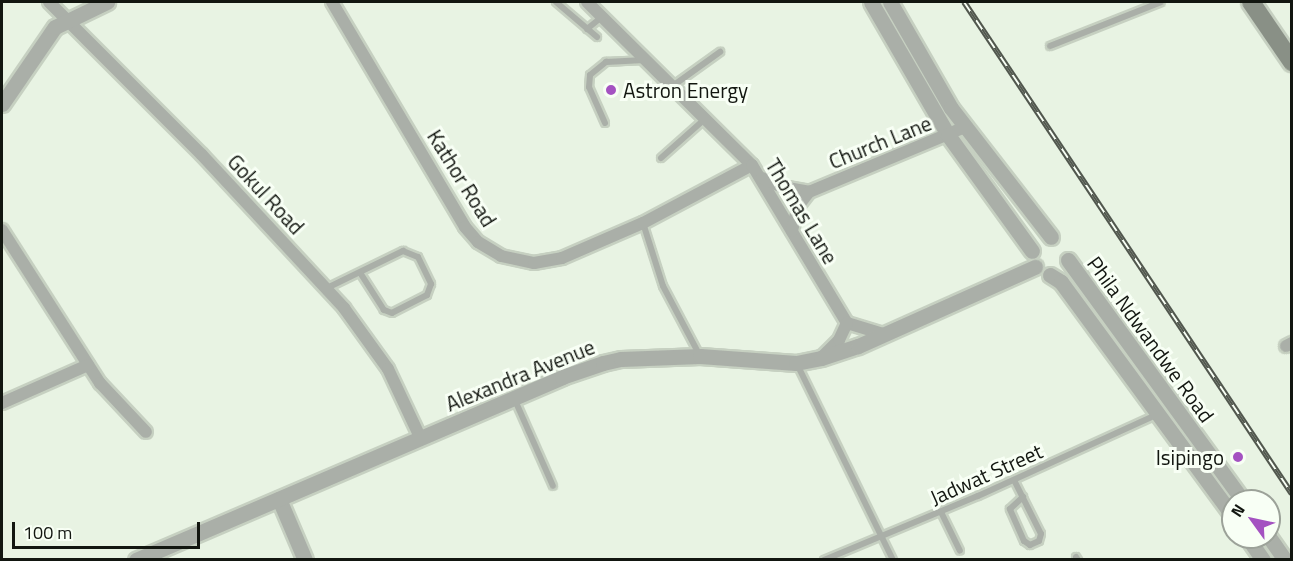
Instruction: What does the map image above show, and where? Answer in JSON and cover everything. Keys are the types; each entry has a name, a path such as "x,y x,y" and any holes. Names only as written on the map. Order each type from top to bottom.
{"main road":[{"path":"1251,2 1292,62"}],"street":[{"name":"Gokul Road","path":"49,2 327,288 388,369 421,439"},
{"path":"2,104 43,40 66,19 107,2"},
{"name":"Kathor Road","path":"332,2 458,217 489,250 518,262 548,261 579,252 643,223 752,165"},
{"name":"Thomas Lane","path":"587,2 707,117 762,177 847,323"},
{"path":"871,2 948,135 1032,250 1035,267 1050,274 1061,271 1068,260 1062,242 1051,237 965,127 890,2"},
{"name":"Church Lane","path":"792,231 798,206 808,192 965,127"},
{"name":"Church Lane","path":"762,177 782,187 808,192"},
{"path":"2,230 88,365 146,432"},
{"path":"1032,250 1039,241 1051,237"},
{"name":"Phila Ndwandwe Road","path":"1068,260 1096,304 1234,489"},
{"name":"Alexandra Avenue","path":"136,560 562,377 621,359 700,356 796,363 821,358 1035,267"},
{"name":"Phila Ndwandwe Road","path":"1050,274 1061,282 1221,500"},
{"path":"821,358 839,340 847,323 882,334"},
{"path":"2,403 88,365"},
{"path":"279,500 305,560"}],"lane":[{"path":"556,2 597,37"},
{"path":"1050,46 1161,2"},
{"path":"587,29 603,17"},
{"path":"674,85 720,51"},
{"path":"605,123 589,87 593,70 606,62 648,59"},
{"path":"661,158 707,117"},
{"path":"643,223 663,286 700,356"},
{"path":"327,288 408,251 418,257 431,284 427,296 392,313 384,310 361,274"},
{"path":"796,363 885,536 893,560"},
{"path":"514,398 553,486"},
{"name":"Jadwat Street","path":"824,560 1014,480 1158,413"},
{"path":"1014,480 1023,497 1041,534 1039,542 1030,545 1023,541 1010,509 1023,497"},
{"path":"941,512 960,551"}],"railway":[{"path":"964,2 1292,494"}],"place":[{"name":"Astron Energy","path":"611,90"},
{"name":"Isipingo","path":"1238,457"}]}
